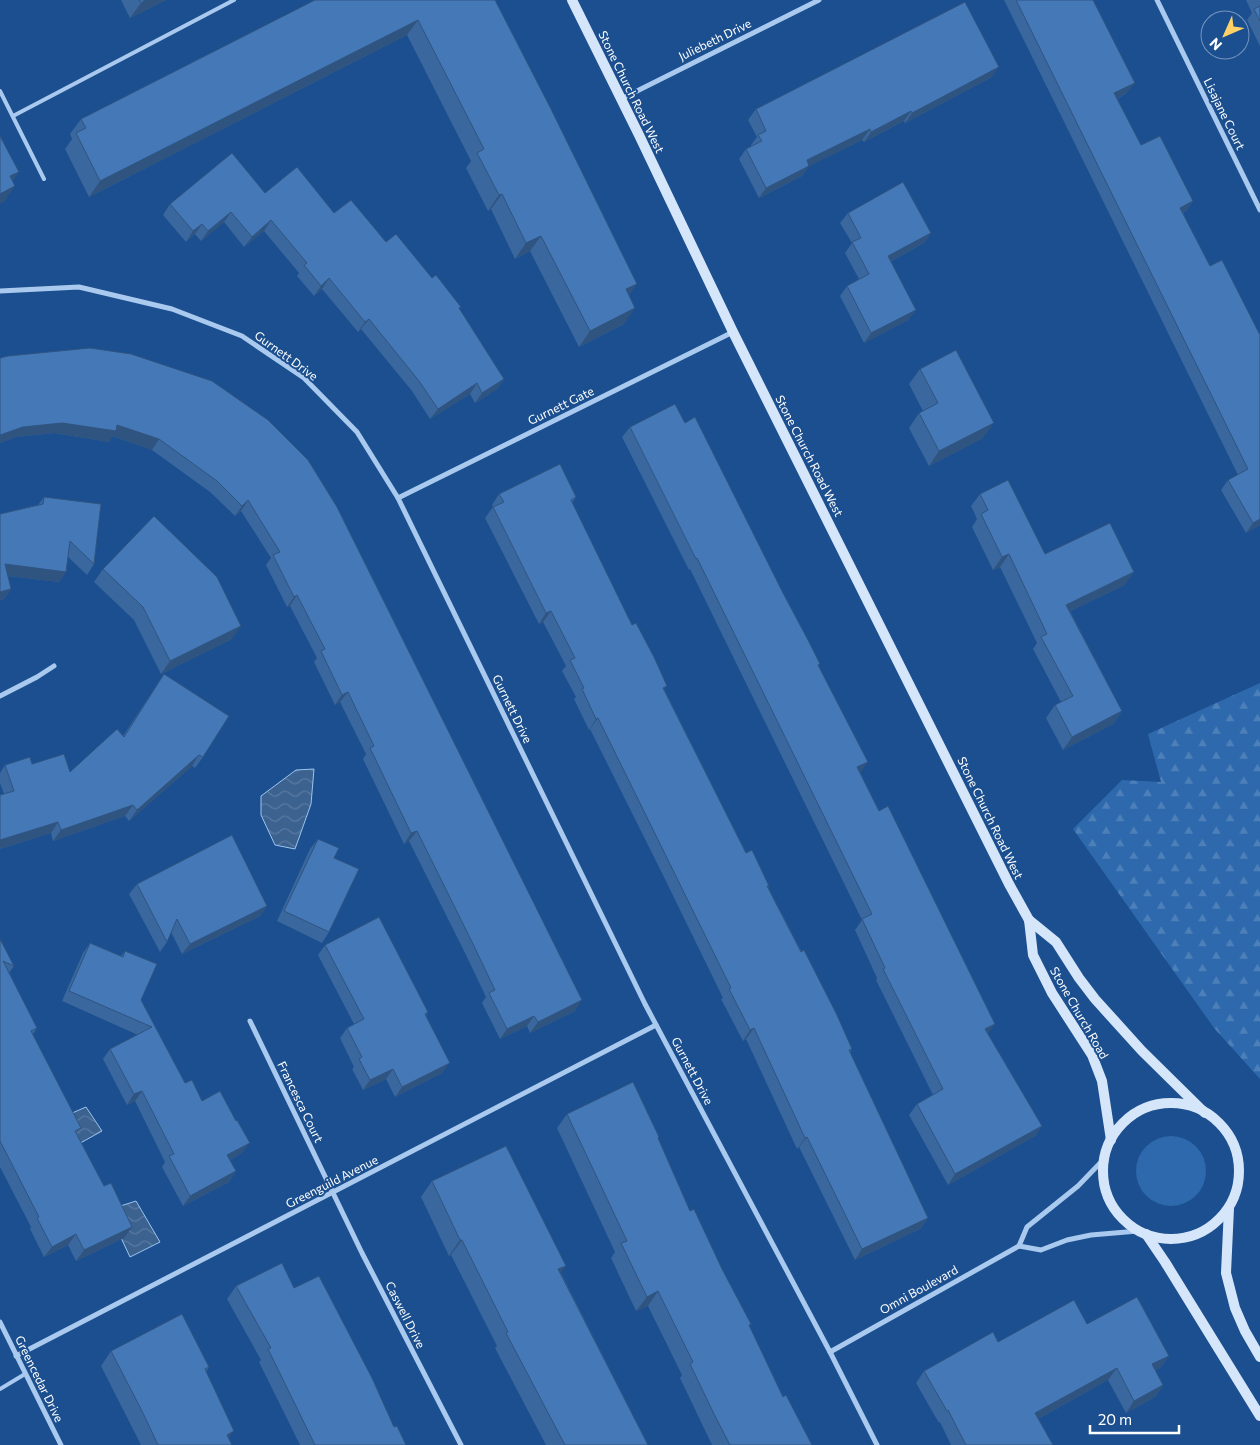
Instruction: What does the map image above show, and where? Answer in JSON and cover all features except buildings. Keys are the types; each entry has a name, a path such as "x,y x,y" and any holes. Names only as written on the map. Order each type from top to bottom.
{"main road":[{"name":"Stone Church Road West","path":"572,0 733,332 1009,884 1029,920"},
{"name":"Stone Church Road","path":"1029,920 1056,942 1095,999 1142,1051 1205,1113"},
{"name":"Stone Church Road","path":"1029,920 1033,955 1052,993 1092,1055 1102,1081 1110,1140"},
{"path":"1142,1232 1169,1239 1192,1236 1213,1225 1228,1207 1237,1187 1239,1177 1237,1155 1225,1131 1214,1119 1205,1113 1184,1105 1162,1104 1152,1106 1132,1116 1116,1131 1110,1140 1103,1170 1104,1182 1112,1205 1124,1219 1142,1232 1165,1262 1260,1416"},
{"path":"1228,1207 1226,1273 1235,1308 1245,1331 1260,1357"}],"street":[{"name":"Juliebeth Drive","path":"621,99 819,0"},
{"name":"Lisajane Court","path":"1157,0 1260,210"},
{"name":"Gurnett Drive","path":"0,291 79,287 172,309 242,336 304,378 357,432 398,498 656,1025 830,1352 877,1445"},
{"name":"Gurnett Gate","path":"398,498 733,332"},
{"path":"0,696 54,666"},
{"name":"Francesca Court","path":"250,1021 334,1193"},
{"name":"Greenguild Avenue","path":"16,1356 656,1025"},
{"path":"1105,1158 1078,1186 1027,1227 1019,1246 1041,1250 1067,1240 1091,1235 1142,1232"},
{"name":"Caswell Drive","path":"334,1193 362,1253 461,1445"},
{"name":"Omni Boulevard","path":"830,1352 1019,1246"},
{"name":"Greencedar Drive","path":"0,1322 61,1445"}],"lane":[{"path":"13,116 234,0"},
{"path":"0,91 44,179"},
{"path":"0,1389 25,1374"}],"green space":[{"path":"1260,683 1260,1079 1214,1028 1073,829 1122,780 1161,782 1148,734"},
{"path":"1171,1136 1184,1139 1196,1146 1203,1158 1206,1171 1203,1184 1196,1196 1184,1203 1171,1206 1158,1203 1146,1196 1139,1184 1136,1171 1139,1158 1146,1146 1158,1139"}],"water":[{"path":"314,769 311,804 295,849 275,845 261,815 261,796 296,770"},
{"path":"86,1107 102,1131 75,1146 63,1117"},
{"path":"136,1201 160,1242 130,1257 108,1210"}]}
